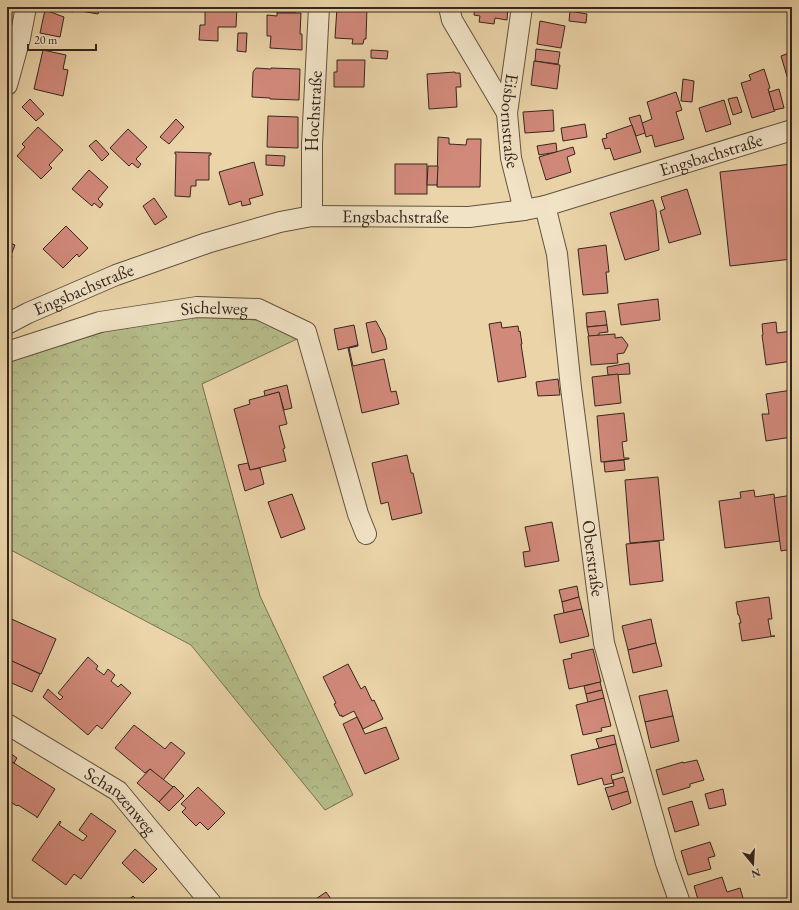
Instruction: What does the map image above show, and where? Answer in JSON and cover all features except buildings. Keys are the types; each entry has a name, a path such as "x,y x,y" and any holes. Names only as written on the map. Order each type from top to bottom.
{"street":[{"path":"7,85 20,38 26,7"},
{"name":"Hochstraße","path":"312,216 312,144 319,7"},
{"path":"449,7 452,20 507,113"},
{"name":"Eisbornstraße","path":"522,7 507,113 511,158 524,210"},
{"name":"Engsbachstraße","path":"7,324 28,313 116,275 207,244 280,222 312,216 469,218 524,210 544,206 792,130"},
{"name":"Oberstraße","path":"544,206 557,254 572,395 604,643 666,863 680,903"},
{"name":"Sichelweg","path":"7,352 100,322 197,307 258,309 306,332 358,514 366,534"},
{"name":"Schanzenweg","path":"7,724 118,791 211,903"}],"green space":[{"path":"195,315 256,320 289,331 297,339 202,384 260,596 353,795 325,810 191,645 7,548 7,362 107,331"}]}
